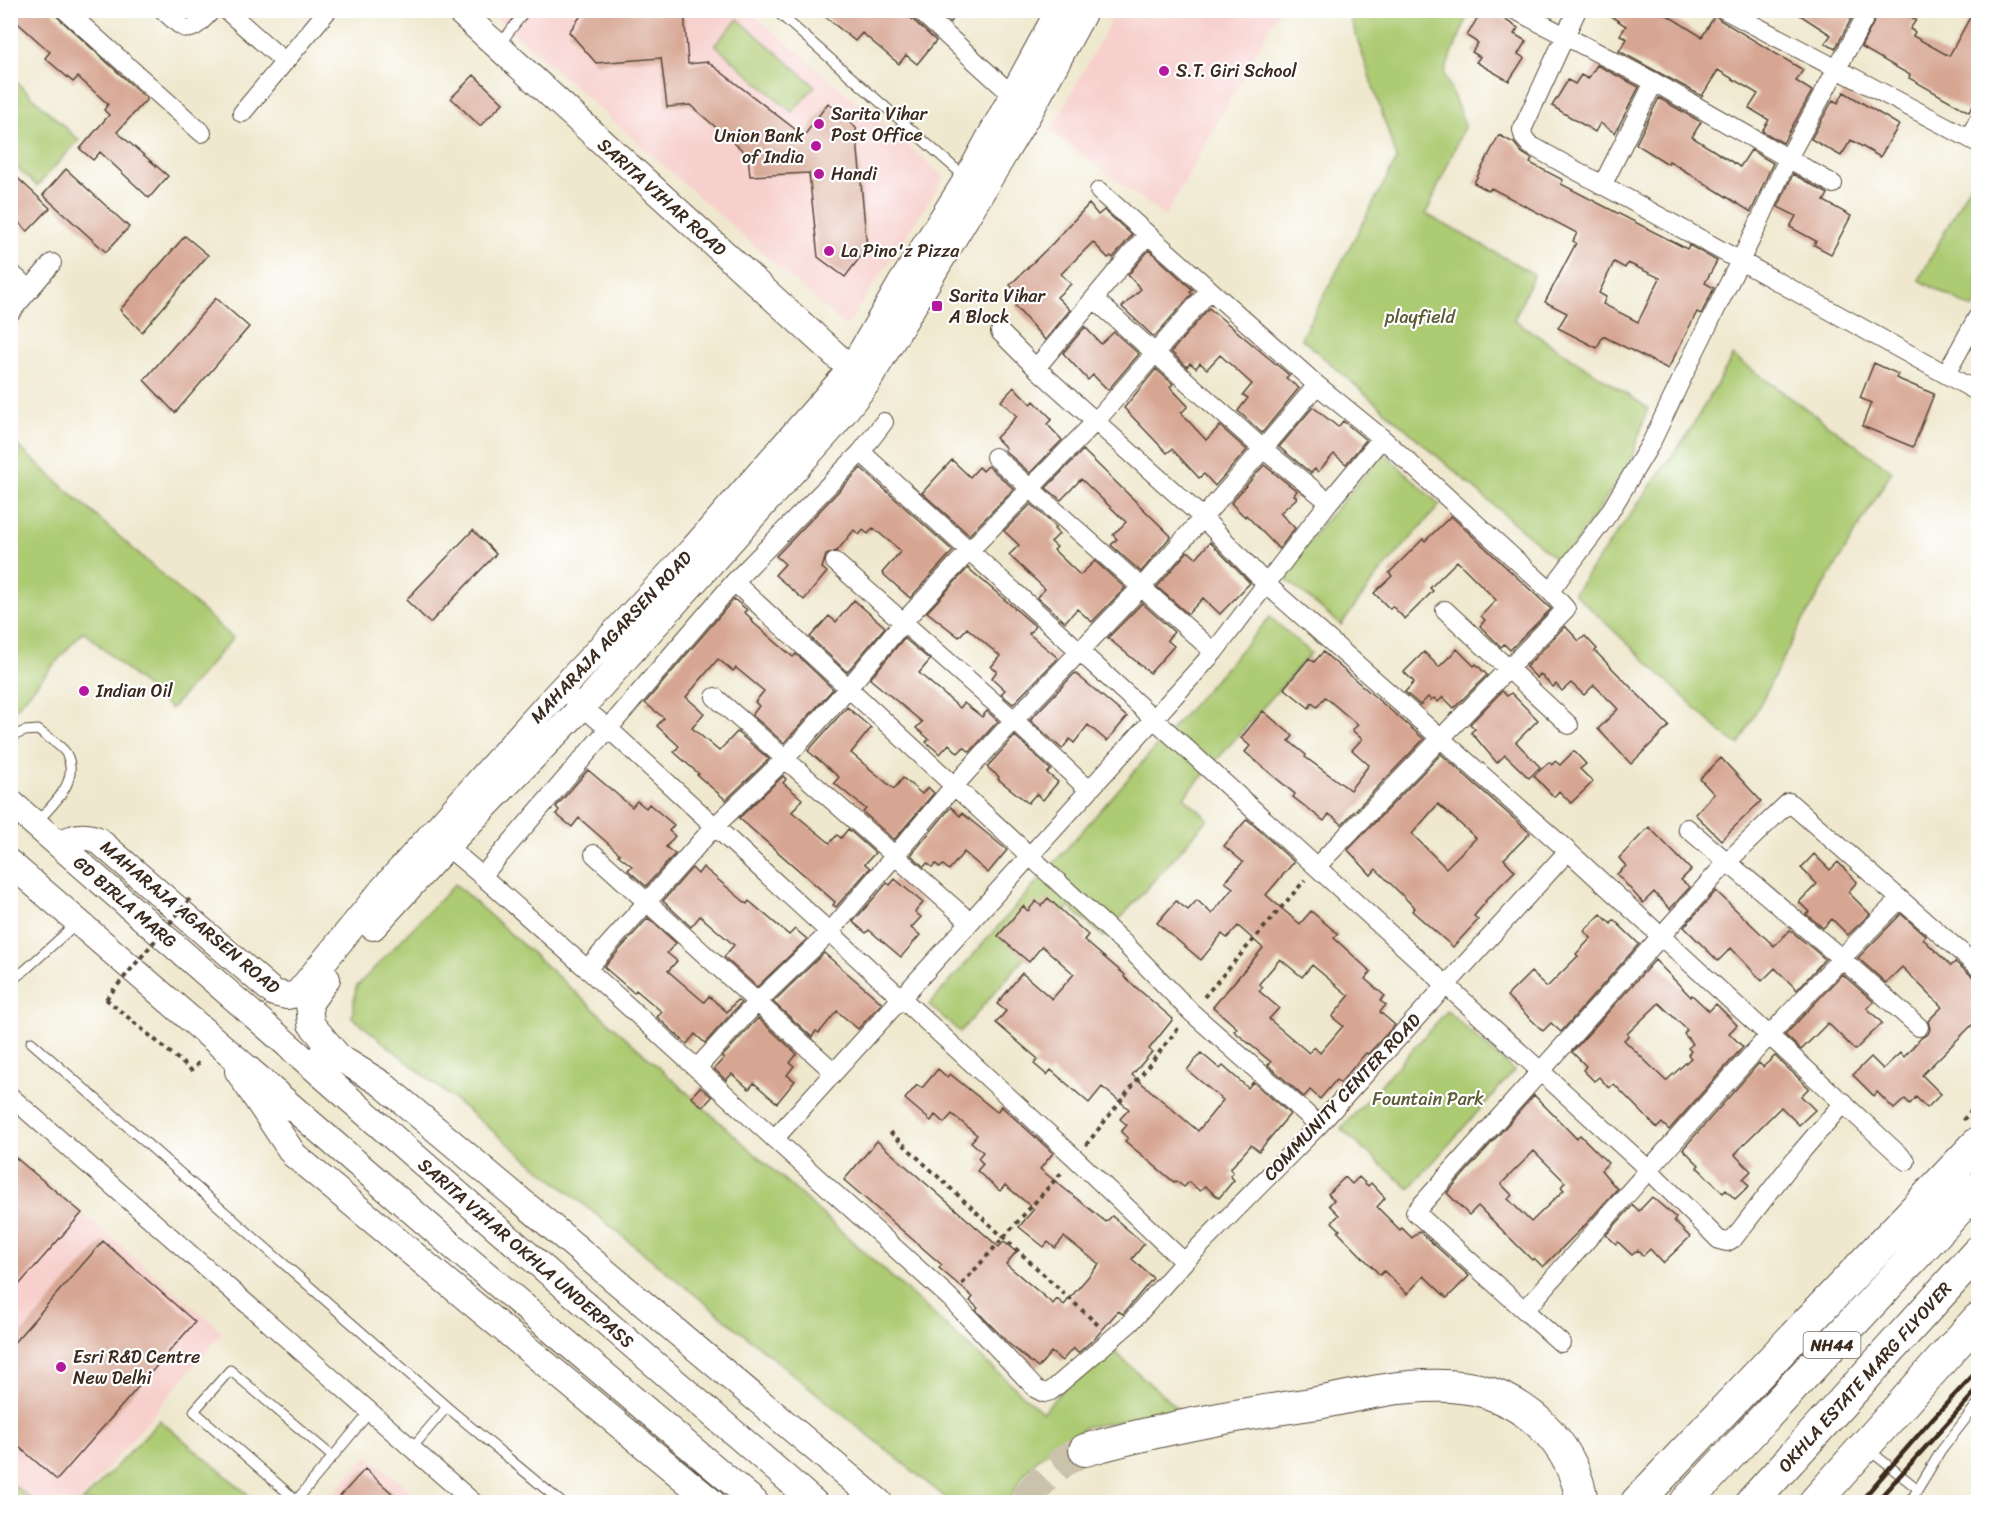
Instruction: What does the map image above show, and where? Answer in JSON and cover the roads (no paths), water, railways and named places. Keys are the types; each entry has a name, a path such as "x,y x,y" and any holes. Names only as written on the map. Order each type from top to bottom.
{"highway":[{"path":"1637,1503 1978,1143"},
{"name":"NH44","path":"1686,1503 1978,1188"},
{"name":"OKHLA ESTATE MARG FLYOVER","path":"1752,1503 1978,1252"},
{"path":"1815,1503 1978,1319"},
{"path":"1085,1450 1128,1437 1223,1417 1327,1402 1408,1387 1456,1388 1484,1392 1511,1402 1534,1417 1554,1437 1569,1461 1580,1487 1582,1503"}],"main road":[{"name":"SARITA VIHAR ROAD","path":"458,10 859,376"},
{"name":"MAHARAJA AGARSEN ROAD","path":"59,844 75,836 86,835 98,840 274,993 287,996 297,994 383,889 440,840 582,706 832,428 859,376 1022,104 1067,14"},
{"name":"MAHARAJA AGARSEN ROAD","path":"338,1056 311,1024 309,1004 330,974 561,689 859,376"},
{"name":"GD BIRLA MARG","path":"10,802 239,1002"},
{"path":"13,869 78,921 456,1249 755,1503"},
{"path":"239,1002 338,1056 382,1084 879,1503"},
{"name":"SARITA VIHAR OKHLA UNDERPASS","path":"239,1002 814,1503"},
{"path":"220,1043 294,1155 712,1503"}],"street":[{"path":"65,10 202,133"},
{"path":"163,10 185,29 191,30 212,10"},
{"path":"226,10 285,62"},
{"path":"242,113 328,10"},
{"path":"919,10 1022,104"},
{"path":"1515,10 1654,82 1833,184"},
{"path":"1577,10 1522,130 1530,146 1978,392"},
{"path":"1725,10 1974,140 1978,120"},
{"path":"1550,591 1609,513 1651,443 1788,158 1869,10"},
{"path":"1602,186 1654,82"},
{"path":"1098,191 1317,385 1382,438 1550,591 1566,609 1317,866"},
{"path":"1036,368 1148,235"},
{"path":"10,314 52,263"},
{"path":"10,272 30,290"},
{"path":"587,969 714,827 785,759 904,621 969,551 1096,421 1157,354 1210,290"},
{"path":"1094,299 1263,449 1329,502"},
{"path":"1946,374 1978,316"},
{"path":"1000,332 1036,368 1202,517 1267,585 1568,851 1906,1161"},
{"path":"697,1068 757,1002 829,933 954,786 1140,588 1317,385"},
{"path":"482,876 734,582 861,452 884,422"},
{"path":"440,840 775,1138 1214,652 1329,502 1382,438"},
{"path":"861,452 1649,1170 1719,1240 1727,1242 1734,1238 1795,1159 1844,1102"},
{"path":"995,457 1214,652"},
{"path":"835,562 904,621 1089,790"},
{"path":"734,582 1126,945 1191,1012 1319,1125"},
{"path":"1445,609 1569,725"},
{"path":"561,689 609,729 1075,1158 1184,1262"},
{"path":"715,697 970,922"},
{"path":"1561,1343 1415,1212 1660,935 1728,861 1789,802 1978,967"},
{"path":"1688,828 1841,958 1919,1028"},
{"name":"COMMUNITY CENTER ROAD","path":"775,1138 950,1298 1036,1389 1044,1394 1051,1391 1130,1323 1184,1262 1319,1125 1568,851"},
{"path":"594,854 834,1072"},
{"path":"1525,1310 1770,1035 1841,958 1900,899"},
{"path":"10,1096 473,1503"}],"lane":[{"path":"498,47 526,10"},
{"path":"775,10 974,185"},
{"path":"10,737 25,731 38,730 67,753 71,770 67,787 36,824"},
{"path":"10,981 78,921"},
{"path":"31,1042 447,1407 561,1503"},
{"path":"333,1457 230,1370 194,1411 296,1501 333,1457 370,1412"},
{"path":"1910,1503 1941,1451 1978,1403"},
{"path":"411,1449 447,1407"},
{"path":"1865,1447 1918,1489"}],"tunnel":[{"path":"1024,1502 1051,1472 1067,1459 1085,1450"}],"railway":[{"path":"1860,1502 1978,1370"},
{"path":"1876,1502 1978,1389"}],"place":[{"name":"S.T. Giri School","path":"1164,71"},
{"name":"Sarita Vihar Post Office","path":"819,124"},
{"name":"Union Bank of India","path":"816,146"},
{"name":"Handi","path":"819,174"},
{"name":"La Pino'z Pizza","path":"829,251"},
{"name":"Sarita Vihar A Block","path":"937,306"},
{"name":"Indian Oil","path":"84,691"},
{"name":"Esri R&D Centre New Delhi","path":"61,1367"}],"park label":[{"name":"playfield","path":"1420,317"},
{"name":"Fountain Park","path":"1428,1099"}]}
